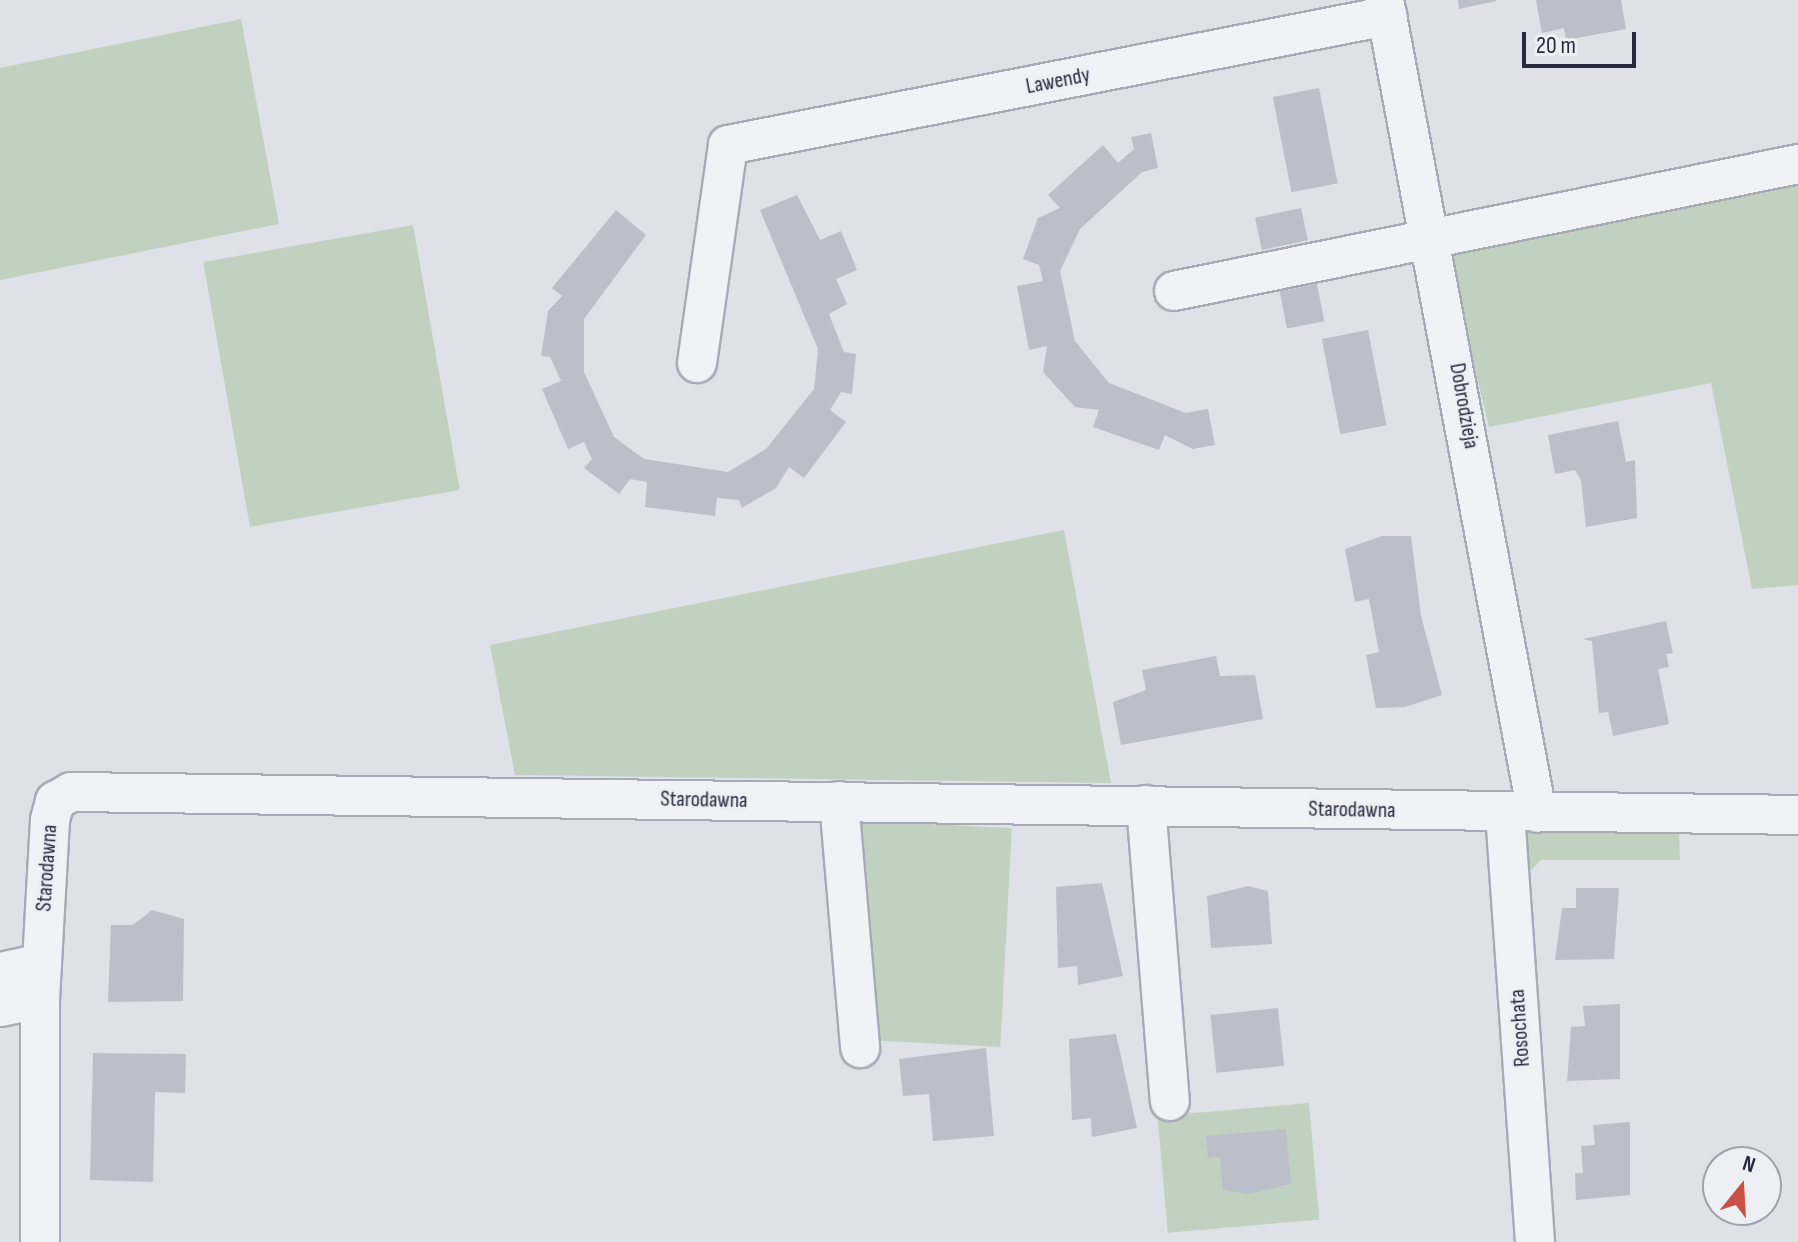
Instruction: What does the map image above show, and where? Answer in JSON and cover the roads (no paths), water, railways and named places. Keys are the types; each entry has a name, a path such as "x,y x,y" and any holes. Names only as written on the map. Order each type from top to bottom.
{"street":[{"name":"Lawendy","path":"697,363 728,145 1385,8"},
{"name":"Dobrodzieja","path":"1385,8 1433,235 1521,813"},
{"path":"1174,291 1433,235 1798,164"},
{"name":"Starodawna","path":"40,1242 41,981 50,820 55,801 71,792 1798,815"},
{"path":"839,801 860,1048"},
{"path":"1146,805 1170,1101"},
{"name":"Rosochata","path":"1521,813 1535,1242"},
{"path":"0,972 41,981"},
{"path":"0,1007 41,981"}]}
